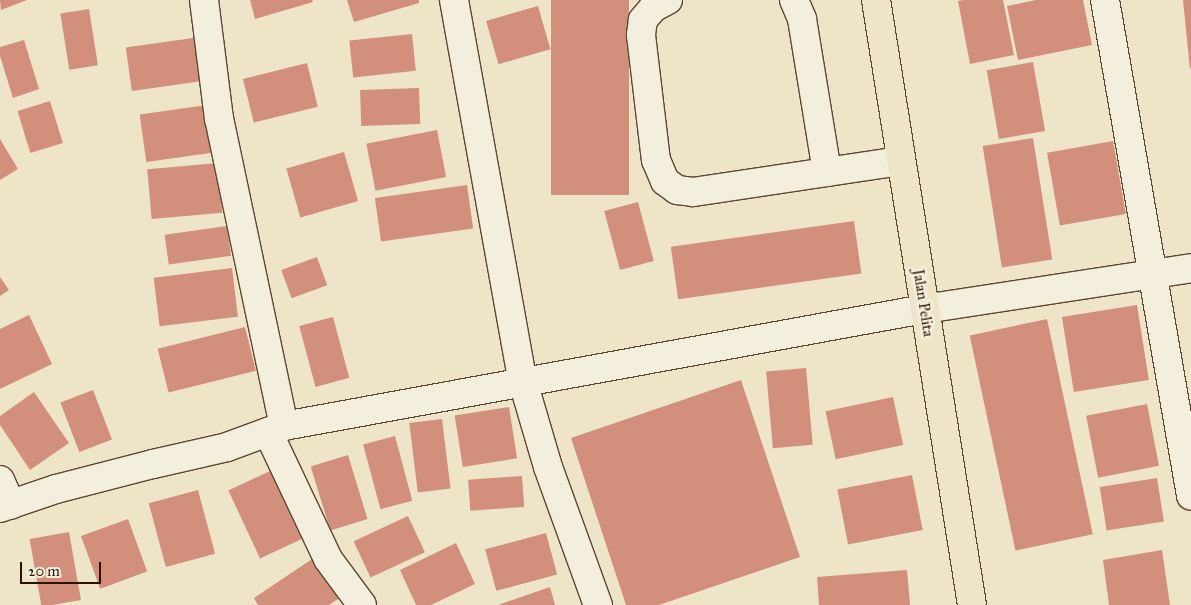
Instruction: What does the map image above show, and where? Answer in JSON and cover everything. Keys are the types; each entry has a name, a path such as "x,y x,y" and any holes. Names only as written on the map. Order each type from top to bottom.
{"highway":[{"name":"Jalan Pelita","path":"876,0 972,605"}],"street":[{"path":"204,0 218,118 276,429 328,559 362,605"},
{"path":"454,0 523,382 548,468 598,605"},
{"path":"668,0 652,8 643,20 640,35 656,160 665,182 677,190 693,192 901,161"},
{"path":"794,0 802,19 827,172"},
{"path":"1105,0 1191,496"},
{"path":"0,480 5,506 56,489 227,447 276,429 924,309 1191,268"}],"building":[{"path":"0,0 27,0 1,10"},
{"path":"250,0 312,0 313,2 255,19"},
{"path":"347,0 419,0 419,3 354,22"},
{"path":"551,0 629,0 629,195 551,195"},
{"path":"1003,0 1014,55 970,64 958,1"},
{"path":"1036,0 1083,0 1092,45 1018,60 1007,6"},
{"path":"1183,0 1191,0 1190,69"},
{"path":"538,6 550,49 498,64 486,21"},
{"path":"89,9 98,65 69,70 60,14"},
{"path":"412,34 416,71 353,77 349,41"},
{"path":"200,37 206,81 132,91 126,47"},
{"path":"24,40 39,89 13,98 0,56 0,47"},
{"path":"1033,62 1045,131 999,139 987,70"},
{"path":"307,63 318,107 254,123 243,79"},
{"path":"419,88 420,124 361,126 360,90"},
{"path":"50,101 63,143 30,153 17,111"},
{"path":"207,105 214,153 146,162 140,114"},
{"path":"437,130 446,177 375,191 366,144"},
{"path":"1033,138 1052,259 1002,267 983,146"},
{"path":"0,139 18,169 0,180"},
{"path":"1113,141 1126,214 1060,226 1047,153"},
{"path":"344,152 358,201 300,218 286,169"},
{"path":"218,163 222,213 152,219 147,169"},
{"path":"467,185 473,229 381,242 375,198"},
{"path":"638,202 654,261 620,270 604,211"},
{"path":"854,221 861,273 678,299 671,247"},
{"path":"227,226 231,256 169,264 165,235"},
{"path":"317,257 327,285 292,298 281,270"},
{"path":"232,268 238,317 160,326 154,278"},
{"path":"0,277 9,290 0,296"},
{"path":"1137,305 1149,380 1074,392 1062,317"},
{"path":"29,315 52,364 0,389 0,329"},
{"path":"333,317 349,378 315,387 299,326"},
{"path":"1047,319 1093,534 1015,551 970,335"},
{"path":"245,327 256,371 169,392 158,349"},
{"path":"806,368 813,445 773,448 766,371"},
{"path":"741,380 800,557 659,605 626,605 571,438"},
{"path":"93,390 112,439 79,452 60,403"},
{"path":"34,392 69,443 30,470 0,425 0,416"},
{"path":"893,397 903,445 836,459 826,411"},
{"path":"1147,404 1159,466 1098,478 1086,416"},
{"path":"509,407 517,458 463,467 455,416"},
{"path":"442,419 451,488 418,492 409,423"},
{"path":"395,436 412,501 380,509 363,445"},
{"path":"348,455 368,519 330,530 311,466"},
{"path":"270,471 302,539 260,558 228,490"},
{"path":"912,475 923,530 848,544 837,490"},
{"path":"522,476 524,507 470,511 468,480"},
{"path":"1157,478 1164,521 1107,531 1100,487"},
{"path":"198,490 215,554 166,567 149,503"},
{"path":"408,516 425,552 371,578 354,541"},
{"path":"128,519 147,572 100,589 81,536"},
{"path":"69,532 81,600 41,605 30,539"},
{"path":"546,533 557,575 496,591 485,549"},
{"path":"456,543 475,584 431,605 416,605 400,570"},
{"path":"1162,550 1170,605 1109,605 1103,560"},
{"path":"315,557 341,597 329,605 258,605 254,598"},
{"path":"907,570 910,605 819,605 817,577"},
{"path":"550,587 555,605 498,605"}]}
